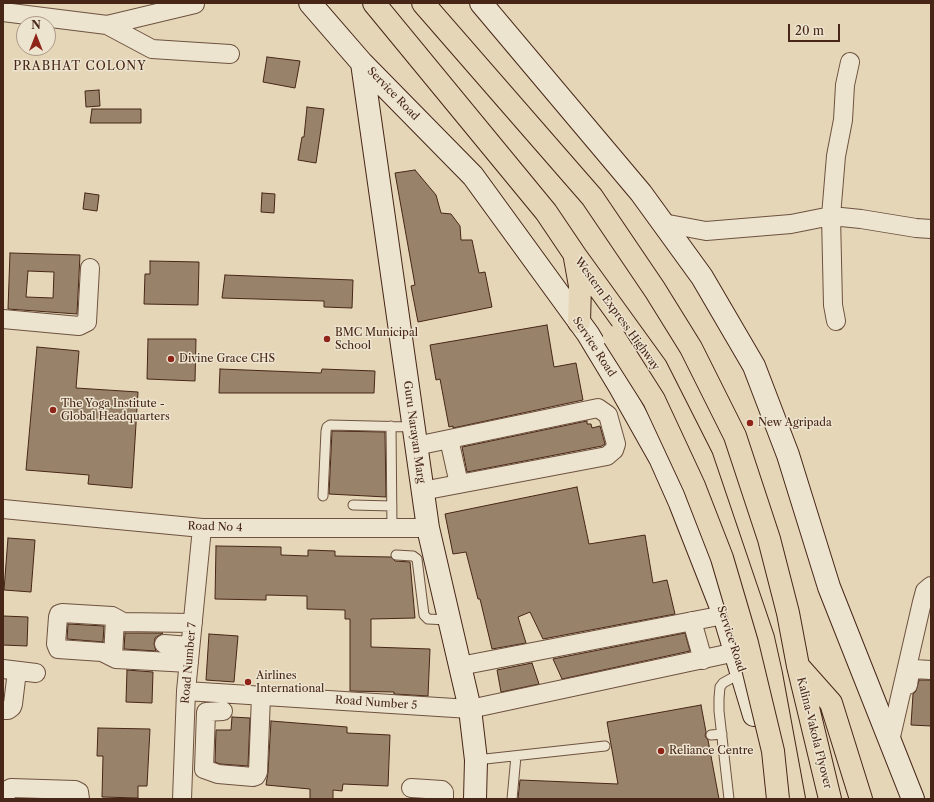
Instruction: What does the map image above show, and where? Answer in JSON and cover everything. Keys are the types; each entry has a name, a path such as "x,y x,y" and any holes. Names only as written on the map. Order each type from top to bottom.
{"highway":[{"name":"Western Express Highway","path":"374,3 546,212 575,256 656,367 702,458 764,638 771,674"},
{"path":"422,3 592,197 655,290 691,348 735,436 769,539 788,613 798,666 831,703 861,799"},
{"path":"575,256 580,286 579,322"},
{"path":"610,303 608,322 614,337 654,400 694,486 722,558 747,643 773,751 778,799"},
{"name":"Kalina-Vakola Flyover","path":"798,666 830,799"},
{"path":"771,674 794,799"},
{"path":"771,674 766,757 771,799"}],"street":[{"name":"Service Road","path":"310,3 362,63 473,176 588,334 660,458 689,523 724,615 743,675 766,757"},
{"path":"481,3 642,193 702,276 754,366 788,455 829,587 913,799"},
{"path":"4,12 107,25 195,4"},
{"path":"107,25 152,49 230,54"},
{"path":"836,321 833,304 831,216 836,156 843,120 845,85 850,62"},
{"name":"Guru Narayan Marg","path":"362,63 428,528 470,709 476,760 475,799"},
{"path":"663,223 706,231 791,224 831,216 931,230"},
{"path":"3,319 79,326 87,322 90,268"},
{"path":"415,436 449,439 598,408 608,415 616,444 614,450 607,456 422,491"},
{"path":"449,439 459,484"},
{"name":"Road No 4","path":"3,509 202,528 428,528"},
{"name":"Road Number 7","path":"182,799 186,691 202,528"},
{"path":"890,741 925,591 931,586"},
{"path":"190,655 116,659 102,652 58,649 56,644 59,614 112,616 123,622 193,623"},
{"path":"460,666 724,615"},
{"path":"113,657 115,618"},
{"path":"692,621 703,660"},
{"path":"164,644 190,655"},
{"name":"Road Number 5","path":"186,691 470,709 736,652"},
{"path":"903,685 908,684 910,672 914,669 931,670"},
{"path":"3,710 8,710 13,704 10,670 36,673"},
{"path":"186,691 215,712 204,769 218,774 253,777 256,776 258,764 262,696"},
{"path":"183,766 204,766"},
{"path":"5,799 7,790 11,788 75,790 79,792 80,799"},
{"path":"411,788 442,790 444,792 444,799"}],"lane":[{"path":"323,496 326,431 327,427 330,425 391,426 415,436"},
{"path":"391,426 392,528"},
{"path":"353,505 392,506"},
{"path":"396,555 415,557 417,559 424,614 428,619 450,620"},
{"path":"421,591 443,591"},
{"path":"730,799 718,698 720,688 726,681 743,675"},
{"path":"711,735 722,734"},
{"path":"476,760 605,746"},
{"path":"512,799 516,756"}],"building":[{"path":"267,57 300,61 295,88 263,82"},
{"path":"99,90 100,106 86,107 85,91"},
{"path":"307,107 324,109 316,163 298,160 302,137 304,137"},
{"path":"92,109 141,109 141,123 90,123"},
{"path":"415,170 436,195 441,213 451,214 460,226 461,240 472,240 479,273 485,272 492,307 418,322 411,286 415,285 395,173"},
{"path":"85,193 99,195 97,211 83,209"},
{"path":"262,193 275,194 274,213 261,212"},
{"path":"10,253 80,255 77,314 8,309","holes":["28,271 54,272 53,298 26,297"]},
{"path":"150,261 199,262 198,305 144,304 145,274 150,274"},
{"path":"225,275 353,280 352,308 324,307 324,301 222,298"},
{"path":"547,325 554,367 576,363 583,400 453,428 453,426 449,427 440,379 436,380 430,345"},
{"name":"Divine Grace CHS","path":"148,339 196,339 195,381 147,379"},
{"path":"37,347 79,351 76,388 138,392 132,488 88,484 89,475 26,470"},
{"path":"220,369 321,373 322,369 375,371 374,393 219,393"},
{"path":"587,421 587,424 591,424 592,428 600,426 605,444 602,446 467,472 462,447"},
{"path":"332,431 385,432 386,497 329,494"},
{"path":"577,487 589,544 645,535 653,583 667,580 675,614 543,639 530,612 518,617 526,643 492,649 480,599 478,599 466,552 453,554 445,514"},
{"path":"8,538 35,540 31,592 4,590"},
{"path":"216,546 281,547 281,555 308,556 308,550 335,551 335,556 391,557 395,561 410,562 415,618 371,619 371,647 430,649 428,696 394,694 394,692 350,691 350,619 345,619 345,610 307,609 307,596 266,595 266,600 215,599"},
{"path":"3,616 28,617 27,646 3,645"},
{"path":"68,624 104,626 103,642 67,639"},
{"path":"125,633 163,633 155,638 154,644 156,651 124,649"},
{"path":"685,633 690,651 562,679 553,659"},
{"path":"209,634 238,636 234,682 206,680"},
{"path":"532,663 539,684 501,692 497,670"},
{"path":"127,670 153,672 152,703 126,702"},
{"path":"919,680 931,680 931,726 911,725 913,694 916,691"},
{"name":"Reliance Centre","path":"701,705 706,732 705,736 708,740 719,799 518,799 520,780 618,784 607,722"},
{"path":"232,717 250,718 248,766 220,764 215,762 216,730 231,730"},
{"path":"271,721 347,727 347,733 390,735 388,786 343,784 342,791 333,790 333,799 310,799 310,789 266,785"},
{"path":"98,728 150,729 147,786 138,786 138,798 102,797 103,756 97,756"}],"place":[{"name":"BMC Municipal School","path":"327,339"},
{"name":"Divine Grace CHS","path":"171,359"},
{"name":"The Yoga Institute - Global Headquarters","path":"53,410"},
{"name":"New Agripada","path":"750,423"},
{"name":"Airlines International","path":"248,682"},
{"name":"Reliance Centre","path":"661,751"}],"district":[{"name":"PRABHAT COLONY","path":"80,67"}]}
